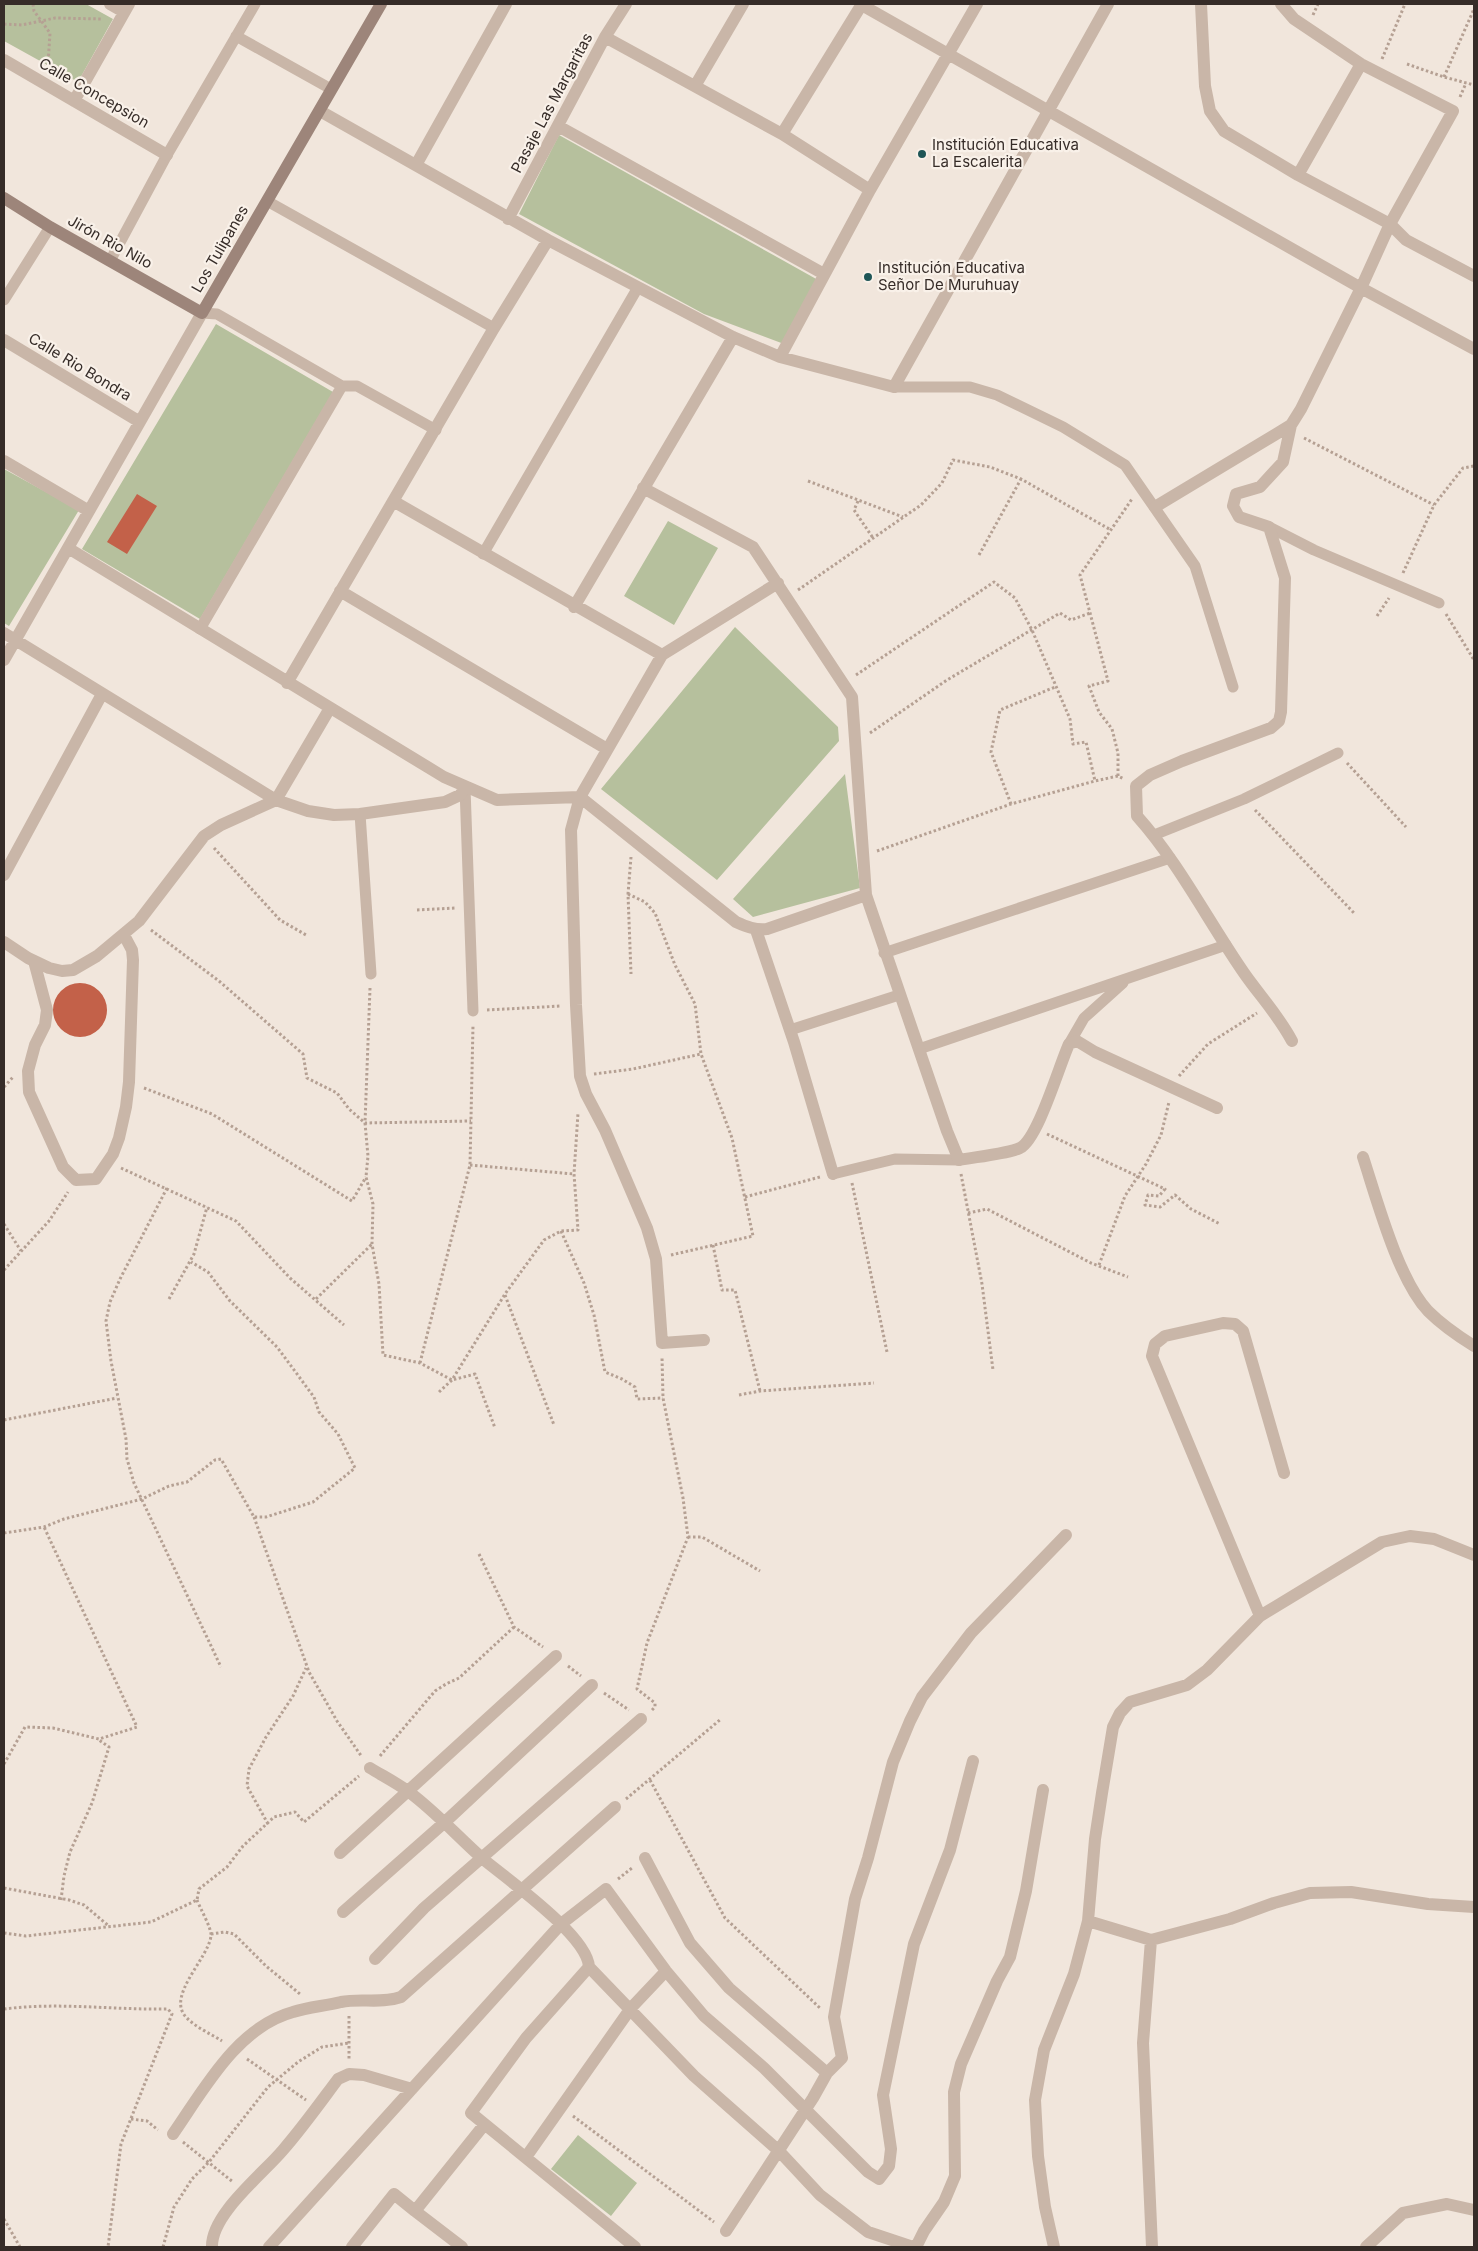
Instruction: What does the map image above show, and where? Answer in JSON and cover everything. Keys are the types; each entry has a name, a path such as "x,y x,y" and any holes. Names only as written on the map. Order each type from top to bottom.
{"street":[{"path":"74,100 127,8 110,4"},
{"name":"Los Tulipanes","path":"4,660 9,637 68,548 202,312 381,4"},
{"path":"416,165 506,4"},
{"name":"Pasaje Las Margaritas","path":"508,218 605,37 626,4"},
{"path":"695,86 744,4"},
{"path":"782,134 861,4 1047,112 1361,288 1474,348"},
{"path":"780,357 870,190 977,4"},
{"path":"320,110 508,218 637,289 733,337 780,357 894,387 1108,4"},
{"path":"1201,4 1205,86 1210,111 1224,131 1298,175 1390,224 1406,240 1474,276"},
{"path":"1281,4 1294,19 1361,64 1453,111 1390,224 1302,410 1291,428 1282,462 1260,487 1236,494 1233,506 1238,517 1269,527 1285,578 1281,712 1279,720 1271,728 1150,775 1136,786 1137,816 1154,835 1170,858 1226,945 1268,1006 1281,1020 1292,1041"},
{"path":"605,37 782,134 870,190"},
{"name":"Calle Concepsion","path":"4,60 167,155"},
{"path":"1298,175 1361,64"},
{"path":"558,126 824,274"},
{"name":"Jirón Rio Nilo","path":"4,198 50,227 202,312"},
{"path":"287,683 494,328 548,240"},
{"path":"574,607 733,337"},
{"name":"Calle Rio Bondra","path":"4,340 140,422"},
{"path":"1155,507 1291,428"},
{"path":"4,461 89,511"},
{"path":"643,488 753,547 852,697 866,895 884,953 959,1160 1019,1149 1028,1142 1035,1129 1068,1044 1077,1041 1095,1052 1217,1108"},
{"path":"393,501 574,607 662,655"},
{"path":"68,548 287,683 444,777 466,788 497,800 580,797 736,922 756,930 767,930 866,895"},
{"path":"704,1340 662,1344 656,1259 647,1228 605,1130 586,1094 580,1076 571,830 580,797 662,655 778,583"},
{"path":"340,591 607,749"},
{"path":"9,637 276,800 308,811 334,815 360,814 445,802 460,795 466,788"},
{"path":"4,874 102,694"},
{"path":"4,942 49,968 73,970 87,963 139,921 204,836 220,825 276,800 330,708"},
{"path":"756,930 790,1030 833,1174"},
{"path":"34,961 47,1010 45,1025 35,1046 28,1071 29,1092 63,1167 76,1180 96,1179 119,1138 129,1082 133,960 132,950 124,935"},
{"path":"1363,1157 1383,1217 1407,1279 1428,1310 1454,1333 1474,1346"},
{"path":"1260,1616 1152,1356 1155,1344 1165,1336 1223,1323 1235,1324 1243,1331 1284,1473"},
{"path":"726,2231 813,2098 827,2072 842,2058 834,2017 855,1899 868,1858 893,1762 910,1721 922,1697 970,1633 1066,1535"},
{"path":"1054,2247 1045,2207 1038,2156 1035,2100 1044,2050 1074,1974 1088,1921 1095,1839 1112,1727 1120,1713 1130,1702 1187,1685 1207,1670 1260,1616 1382,1542 1410,1536 1434,1539 1474,1555"},
{"path":"340,1853 556,1656"},
{"path":"343,1912 445,1822 592,1685"},
{"path":"375,1959 424,1908 641,1719"},
{"path":"269,2247 561,1924 606,1889 666,1971 704,2016 764,2068 868,2172 879,2179 890,2166 891,2149 883,2095 914,1944 950,1850 974,1761"},
{"path":"370,1768 408,1791 561,1924 588,1958 589,1967 631,2008 694,2076 778,2151 820,2195 868,2232 915,2247 944,2202 955,2176 954,2092 961,2064 996,1980 1010,1957 1026,1891 1043,1790"},
{"path":"172,2134 234,2050 266,2024 292,2012 349,2000 388,2002 401,1997 615,1807"},
{"path":"645,1858 690,1943 728,1988 827,2072"},
{"path":"1088,1921 1151,1940 1230,1919 1274,1903 1310,1893 1351,1892 1428,1904 1474,1907"},
{"path":"1151,1940 1143,2043 1152,2247"},
{"path":"589,1967 526,2038 471,2113 635,2247"},
{"path":"526,2157 631,2008 666,1971"},
{"path":"212,2247 211,2237 221,2220 243,2191 284,2150 338,2079 349,2074 364,2075 412,2089"},
{"path":"415,2211 484,2125"},
{"path":"352,2247 394,2194 462,2247"},
{"path":"1366,2247 1403,2213 1448,2204 1473,2208"}],"lane":[{"path":"110,261 167,155 255,4"},
{"path":"236,36 331,89"},
{"path":"267,201 494,328"},
{"path":"4,300 50,227"},
{"path":"483,554 637,289"},
{"path":"202,312 216,314 342,386 357,386 436,430"},
{"path":"200,629 342,386"},
{"path":"894,387 970,387 997,395 1063,427 1125,465 1195,566 1233,688"},
{"path":"1269,527 1314,550 1439,603"},
{"path":"1154,835 1244,799 1338,754"},
{"path":"466,788 473,1011"},
{"path":"360,814 371,974"},
{"path":"884,953 1170,858"},
{"path":"919,1049 1226,945"},
{"path":"1068,1044 1084,1018 1127,979"},
{"path":"790,1030 899,994"},
{"path":"833,1174 895,1158 959,1160"}],"path":[{"path":"33,4 34,11 50,33 48,65"},
{"path":"1377,72 1405,4"},
{"path":"1444,77 1474,9"},
{"path":"4,24 22,25 55,18 111,19"},
{"path":"1407,64 1474,85"},
{"path":"1291,428 1434,506"},
{"path":"788,598 921,505 942,483 954,460 990,467 1022,479 1111,530"},
{"path":"1377,616 1397,585 1434,506 1463,468 1474,466"},
{"path":"979,554 1022,479"},
{"path":"808,481 904,517"},
{"path":"1118,776 1118,753 1112,730 1099,712 1089,686 1108,681 1080,575 1140,486"},
{"path":"858,500 854,510 873,538"},
{"path":"843,684 994,582 1015,598 1032,630 1070,720 1073,744 1086,742 1095,780"},
{"path":"1439,603 1474,660"},
{"path":"855,744 947,680 1060,613 1071,620 1090,614"},
{"path":"1011,804 991,752 1000,710 1055,687"},
{"path":"1338,754 1406,827"},
{"path":"863,856 1011,804 1095,780 1118,776 1136,786"},
{"path":"1244,799 1355,914"},
{"path":"204,836 280,920 306,935"},
{"path":"632,839 628,894 632,974"},
{"path":"628,894 645,902 655,913 675,965 695,1004 701,1054 732,1138 753,1236 656,1259"},
{"path":"417,910 469,907"},
{"path":"139,921 219,981 303,1054 307,1078 338,1093 349,1109 365,1124 471,1121"},
{"path":"371,974 365,1124 368,1156 366,1177 373,1204 372,1244 379,1284 383,1355 420,1363 452,1380 475,1374 495,1428"},
{"path":"420,1363 470,1165 473,1011 576,1005"},
{"path":"1099,1265 1125,1196 1138,1177 1161,1135 1172,1086 1184,1068 1208,1044 1268,1006"},
{"path":"580,1076 633,1069 701,1054"},
{"path":"129,1082 212,1114 352,1201 366,1177"},
{"path":"439,1392 452,1380 505,1294 544,1240 560,1231 578,1230 574,1174 578,1106"},
{"path":"1035,1129 1166,1189 1159,1196 1148,1195 1145,1205 1160,1206 1175,1195 1191,1209 1220,1224"},
{"path":"959,1160 982,1284 992,1370"},
{"path":"107,1162 168,1188 236,1221 290,1278 344,1325"},
{"path":"470,1165 574,1174"},
{"path":"849,1170 886,1352"},
{"path":"745,1197 833,1174"},
{"path":"4,1270 49,1221 76,1180"},
{"path":"168,1188 110,1302 106,1321 117,1398 126,1439 127,1459 142,1499 221,1667"},
{"path":"168,1299 190,1262 207,1207"},
{"path":"968,1213 987,1209 1099,1265 1128,1277"},
{"path":"4,1224 21,1251"},
{"path":"560,1231 584,1283 594,1315 605,1372 622,1379 635,1388 637,1400 663,1398"},
{"path":"316,1300 372,1244"},
{"path":"713,1245 722,1290 735,1290 760,1391"},
{"path":"190,1262 208,1272 230,1301 277,1347 314,1397 319,1412 338,1434 355,1468 313,1502 266,1517 254,1517"},
{"path":"505,1294 554,1425"},
{"path":"641,1719 655,1707 655,1703 637,1689 647,1643 688,1537 683,1498 663,1398 662,1344"},
{"path":"739,1395 760,1391 874,1384"},
{"path":"4,1420 117,1398"},
{"path":"4,1533 44,1527 64,1519 142,1499 169,1486 187,1482 215,1460 221,1459 254,1517 306,1667 337,1721 370,1768"},
{"path":"44,1527 137,1727 99,1739"},
{"path":"688,1537 702,1538 760,1571"},
{"path":"316,2107 185,2017 181,2006 182,1993 208,1946 212,1934 197,1900 198,1889 227,1867 260,1829 274,1817 295,1812 304,1822 370,1768 435,1691 459,1678 514,1627"},
{"path":"268,1824 247,1786 249,1769 266,1737 293,1696 306,1667"},
{"path":"615,1807 650,1780 721,1719"},
{"path":"4,1764 25,1727 53,1728 99,1739 109,1747 92,1803 70,1852 61,1900"},
{"path":"650,1780 725,1918 823,2011 834,2017"},
{"path":"606,1889 645,1858"},
{"path":"4,1888 69,1900 84,1905 111,1927"},
{"path":"4,1933 26,1936 151,1922 197,1900"},
{"path":"212,1934 225,1932 234,1934 266,1966 316,2008"},
{"path":"349,2000 349,2074"},
{"path":"4,2008 29,2006 168,2010 172,2014 169,2026 121,2144 108,2247"},
{"path":"163,2247 174,2207 192,2179 209,2162 276,2079 322,2047 349,2043"},
{"path":"561,2107 726,2231"},
{"path":"131,2118 141,2118 160,2132 172,2134 243,2191"},
{"path":"4,2219 20,2247"}],"green space":[{"path":"4,4 86,4 113,19 78,82 4,41"},
{"path":"559,135 818,280 784,344 704,314 519,214"},
{"path":"216,324 333,392 200,619 82,549"},
{"path":"4,469 79,510 9,626 4,623"},
{"path":"668,521 718,548 674,625 624,596"},
{"path":"735,627 838,727 839,741 717,880 601,789"},
{"path":"845,774 860,888 753,917 733,899"},
{"path":"578,2135 637,2183 611,2216 551,2169"}],"building":[{"path":"137,494 157,506 127,554 107,542"},
{"path":"80,983 90,985 99,991 105,1000 107,1010 105,1020 99,1029 90,1035 80,1037 70,1035 61,1029 55,1020 53,1010 55,1000 61,991 70,985"}],"place":[{"name":"Institución Educativa La Escalerita","path":"922,154"},
{"name":"Institución Educativa Señor De Muruhuay","path":"868,277"}]}
